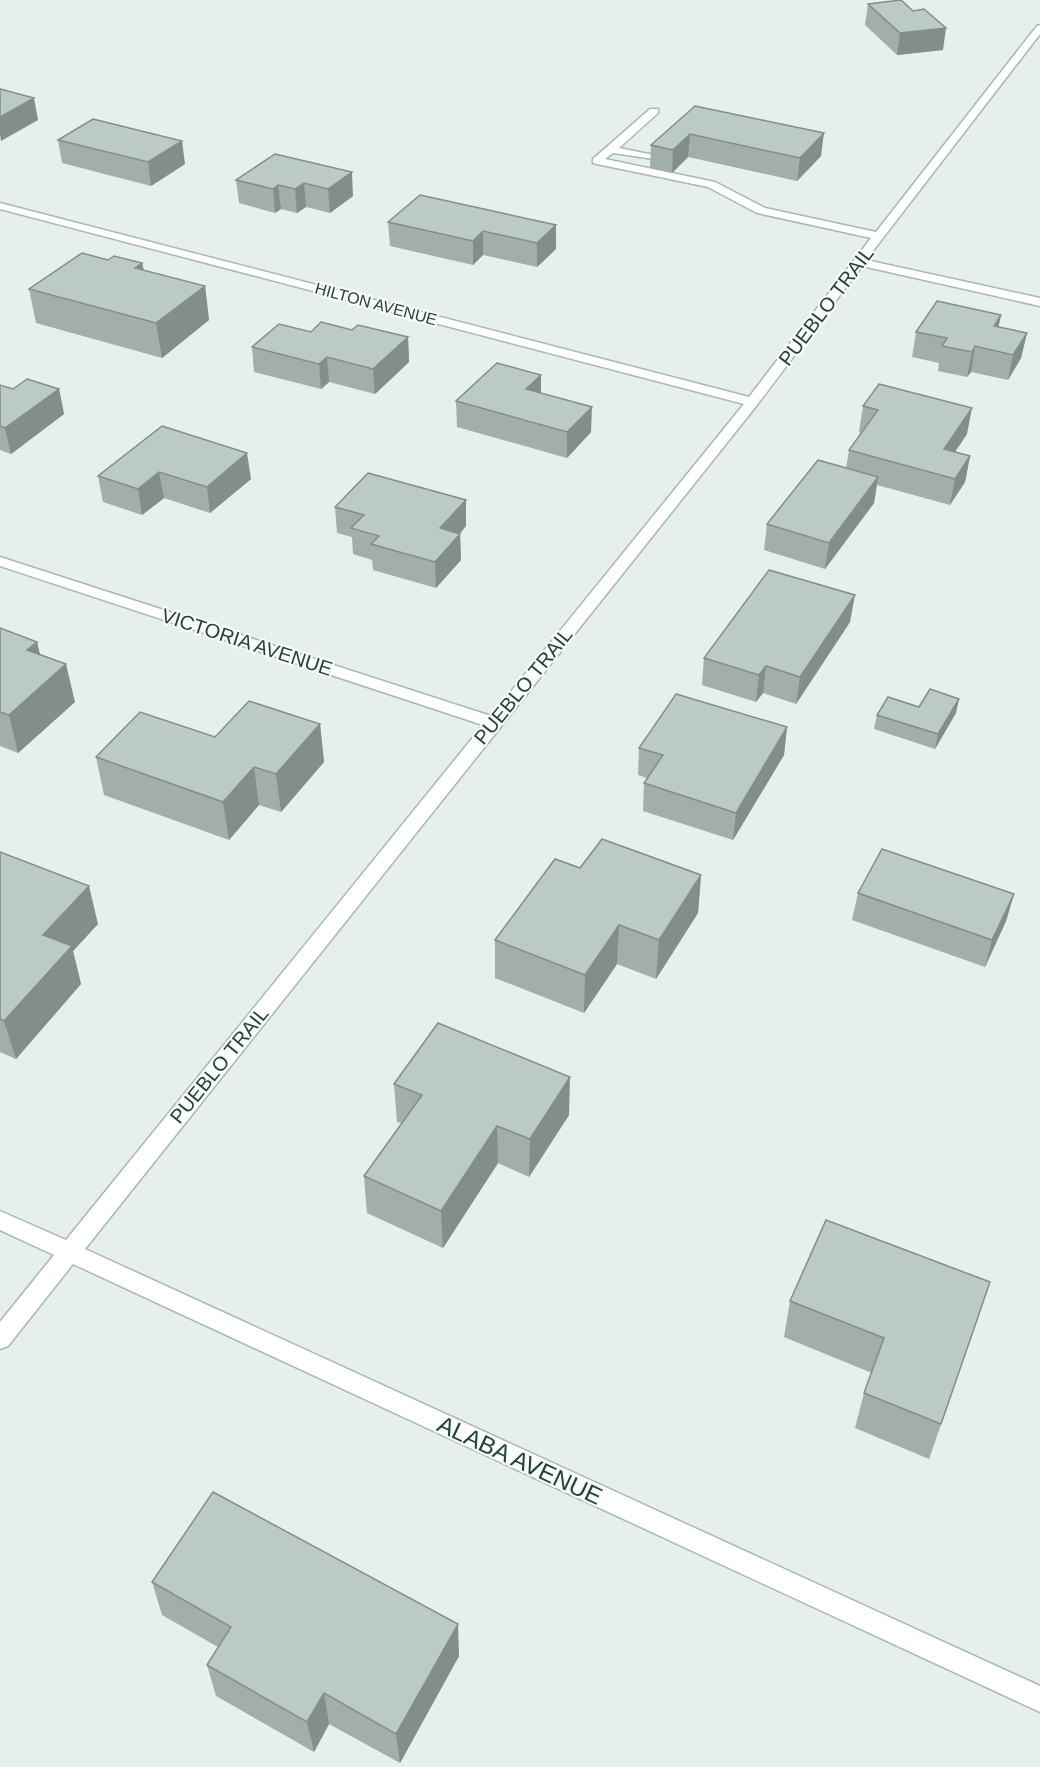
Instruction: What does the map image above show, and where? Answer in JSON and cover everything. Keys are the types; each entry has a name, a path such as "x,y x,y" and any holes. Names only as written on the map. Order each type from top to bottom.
{"street":[{"name":"PUEBLO TRAIL","path":"0,1340 68,1252 752,402 1040,28"},
{"path":"654,111 597,161 711,184"},
{"path":"610,149 650,157"},
{"path":"686,165 711,184 761,211 879,236"},
{"name":"HILTON AVENUE","path":"0,206 752,402"},
{"path":"860,262 1040,302"},
{"name":"VICTORIA AVENUE","path":"0,561 494,723"},
{"name":"ALABA AVENUE","path":"0,1220 1040,1699"}],"building":[{"path":"901,0 913,11 924,9 946,28 900,33 868,4"},
{"path":"0,89 34,98 0,117"},
{"path":"695,106 824,133 800,158 690,134 673,150 651,145"},
{"path":"93,119 182,141 148,162 58,140"},
{"path":"275,154 352,172 328,189 304,183 295,189 278,185 273,189 236,180"},
{"path":"420,195 556,225 537,243 483,231 473,241 388,222"},
{"path":"82,253 108,260 114,256 142,263 135,268 205,286 156,323 29,289"},
{"path":"937,301 1001,315 994,326 1027,333 1013,355 975,346 972,352 942,346 947,338 916,332"},
{"path":"321,322 352,330 358,325 408,337 373,369 327,357 319,364 252,347 279,324 311,332"},
{"path":"497,363 541,375 526,389 592,407 567,432 456,401"},
{"path":"27,379 59,389 5,428 0,426 0,385 13,389"},
{"path":"879,384 972,408 944,449 970,456 955,479 849,450 878,410 863,406"},
{"path":"162,426 247,453 207,487 159,472 138,489 98,476"},
{"path":"818,460 878,477 829,543 767,524"},
{"path":"368,473 466,500 440,528 460,534 435,562 371,544 379,536 351,528 364,515 335,507"},
{"path":"769,570 855,595 800,677 766,666 759,675 704,658"},
{"path":"0,628 37,642 27,650 66,664 9,715 0,712"},
{"path":"930,689 959,699 938,734 877,715 888,697 919,707"},
{"path":"676,694 787,727 736,813 644,783 663,755 639,748"},
{"path":"249,701 320,724 276,774 254,767 223,802 96,757 140,712 215,737"},
{"path":"602,839 701,875 659,940 619,925 585,975 495,940 555,859 580,868"},
{"path":"882,849 1014,894 992,940 858,893"},
{"path":"0,852 89,886 43,935 72,946 4,1021 0,1019"},
{"path":"438,1023 570,1077 530,1139 497,1126 441,1211 364,1176 422,1095 394,1084"},
{"path":"826,1220 990,1282 941,1424 864,1393 884,1338 790,1301"},
{"path":"213,1492 458,1624 396,1734 324,1693 307,1722 207,1665 231,1627 152,1582"}]}
